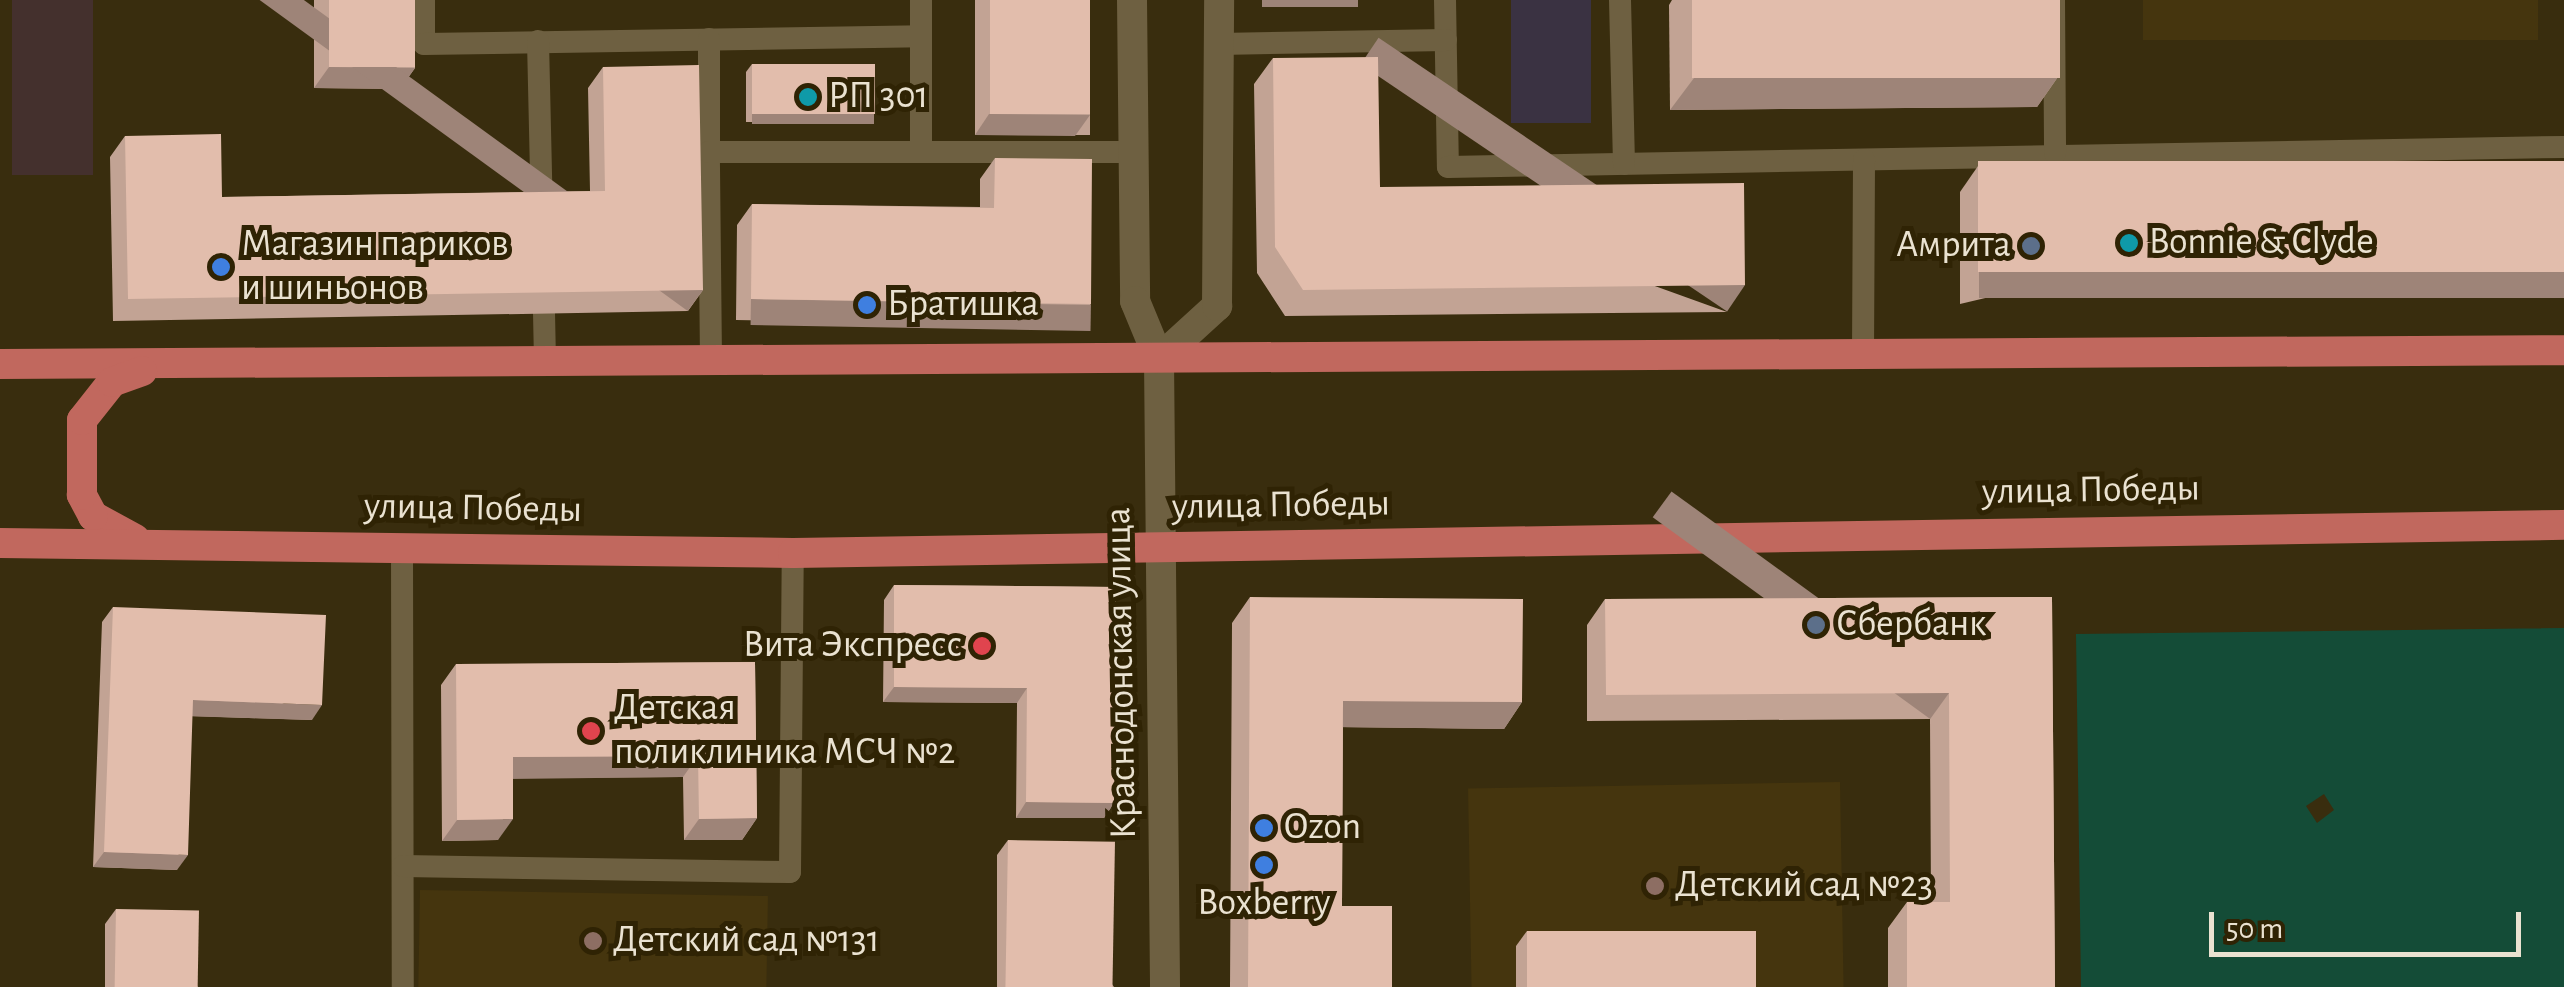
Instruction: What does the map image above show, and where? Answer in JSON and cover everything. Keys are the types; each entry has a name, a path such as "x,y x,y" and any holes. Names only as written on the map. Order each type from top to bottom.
{"main road":[{"path":"0,364 151,367 711,359 2564,350"},
{"path":"151,367 93,398 82,420 82,496 113,532 152,545"},
{"name":"улица Победы","path":"0,543 793,553 2564,525"}],"street":[{"name":"Краснодонская улица","path":"1132,0 1135,301 1158,358 1165,987"},
{"path":"1158,358 1218,306 1219,0"}],"lane":[{"path":"424,0 424,44 921,36"},
{"path":"921,0 921,152"},
{"path":"1445,0 1448,167 2055,153 2564,147"},
{"path":"1620,0 1624,164"},
{"path":"2054,0 2055,153"},
{"path":"709,39 711,359"},
{"path":"1219,44 1446,40"},
{"path":"538,42 542,212"},
{"path":"710,152 1134,152"},
{"path":"1863,354 1864,160"},
{"path":"544,313 545,361"},
{"path":"402,548 403,987"},
{"path":"403,866 790,872 793,553"}],"shaded area":[{"path":"12,0 93,0 93,175 12,175"},
{"path":"1511,0 1591,0 1591,123 1511,123"},
{"path":"2143,0 2538,0 2538,40 2143,40"},
{"name":"Детский сад №23","path":"1840,782 1844,987 1472,987 1468,788"},
{"name":"Детский сад №131","path":"420,890 768,896 766,987 418,987"}],"green space":[{"path":"2564,628 2564,987 2081,987 2076,634","holes":["2324,794 2334,810 2317,823 2306,806"]}],"building":[{"path":"329,0 415,0 415,67 329,67"},
{"path":"990,0 1090,0 1090,114 990,114"},
{"path":"1692,0 2060,0 2060,78 1692,78"},
{"path":"1378,57 1380,187 1744,183 1745,285 1303,290 1275,247 1273,58"},
{"name":"РП 301","path":"752,64 875,64 875,114 752,114"},
{"path":"699,65 703,290 128,299 125,136 221,134 222,197 605,191 603,67"},
{"path":"995,158 1092,159 1091,304 751,299 752,204 994,208"},
{"path":"1978,161 2564,161 2564,272 1978,272"},
{"path":"894,585 1116,587 1114,803 1026,802 1027,688 894,687"},
{"path":"1250,597 1523,599 1522,702 1343,701 1342,906 1392,906 1392,987 1248,987"},
{"path":"2052,597 2055,987 1907,987 1907,902 1950,902 1949,693 1606,695 1605,599"},
{"path":"113,607 326,615 322,705 193,700 188,855 104,852"},
{"name":"Детская поликлиника МСЧ №2","path":"755,662 757,818 699,819 698,756 513,757 513,819 457,820 456,664"},
{"path":"1008,840 1115,842 1112,987 1005,987"},
{"path":"116,909 199,910 198,987 115,987"},
{"path":"1527,931 1756,931 1756,987 1527,987"}],"place":[{"name":"РП 301","path":"808,97"},
{"name":"Bonnie & Clyde","path":"2129,243"},
{"name":"Амрита","path":"2031,246"},
{"name":"Магазин париков и шиньонов","path":"221,267"},
{"name":"Братишка","path":"867,305"},
{"name":"Сбербанк","path":"1816,625"},
{"name":"Вита Экспресс","path":"982,646"},
{"name":"Детская поликлиника МСЧ №2","path":"591,731"},
{"name":"Ozon","path":"1264,828"},
{"name":"Boxberry","path":"1264,865"},
{"name":"Детский сад №23","path":"1655,886"},
{"name":"Детский сад №131","path":"593,941"}]}
